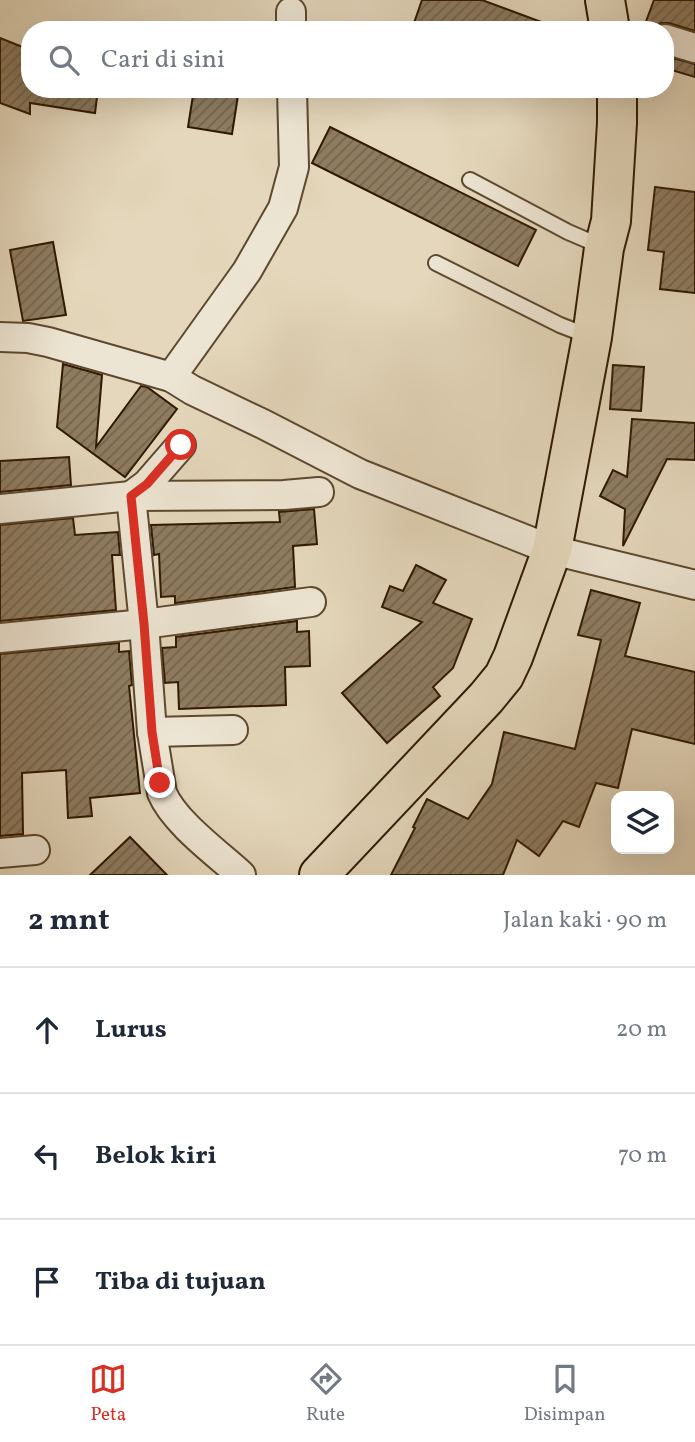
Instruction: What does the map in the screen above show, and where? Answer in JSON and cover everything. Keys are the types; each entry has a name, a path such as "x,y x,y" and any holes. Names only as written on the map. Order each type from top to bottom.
{"main road":[{"path":"319,875 486,698 504,676 513,657 552,550 592,337 604,247 611,221 617,98"}],"street":[{"path":"674,42 695,48"},
{"path":"171,377 247,271 283,208 294,167 292,98"},
{"path":"0,337 48,342 171,377 360,474 552,550 695,585"},
{"path":"131,496 147,484 181,445"},
{"path":"0,509 131,496 319,492"},
{"path":"131,496 152,732 162,793 174,814 241,875"},
{"path":"0,638 144,624 311,602"},
{"path":"152,732 233,730"},
{"path":"0,853 35,850"}],"lane":[{"path":"470,180 568,233 604,247"},
{"path":"436,263 560,325 592,337"}],"building":[{"path":"422,0 482,0 539,21 415,21"},
{"path":"654,0 695,0 695,31 674,25 674,21 646,21"},
{"path":"0,38 21,46 21,98 97,98 95,113 30,103 30,114 0,103"},
{"path":"674,58 695,64 695,77 674,71"},
{"path":"193,98 238,98 232,134 188,127"},
{"path":"330,127 536,230 518,266 312,163"},
{"path":"655,187 695,192 695,293 660,289 664,252 648,250"},
{"path":"53,242 66,315 23,321 10,250"},
{"path":"63,364 102,375 96,447 141,386 147,387 177,409 125,477 57,427"},
{"path":"613,365 644,367 641,411 610,409"},
{"path":"632,419 695,423 695,460 667,459 623,546 625,509 600,496 613,470 627,477"},
{"path":"69,457 71,485 0,492 0,461"},
{"path":"314,509 317,544 293,546 295,587 175,603 175,596 161,597 159,554 154,555 151,525 280,522 279,512"},
{"path":"73,518 75,535 118,532 120,555 112,555 116,610 0,621 0,525"},
{"path":"416,565 446,580 433,603 472,619 453,668 433,687 440,696 387,743 342,693 422,622 382,607 390,586 403,591"},
{"path":"591,590 640,603 625,656 695,672 695,744 632,729 618,788 596,783 579,827 563,821 539,856 517,840 503,875 391,875 427,799 468,819 492,784 504,732 575,749 601,640 578,635"},
{"path":"297,621 297,632 309,631 310,666 285,667 286,705 179,709 178,682 165,683 162,648 176,647 176,637"},
{"path":"119,643 119,652 129,651 132,685 129,686 140,793 90,798 92,816 68,818 66,770 22,773 23,834 0,836 0,654"},
{"path":"130,837 167,875 90,875"}],"route":[{"path":"160,783 152,732 131,496 147,484 181,445"}]}
